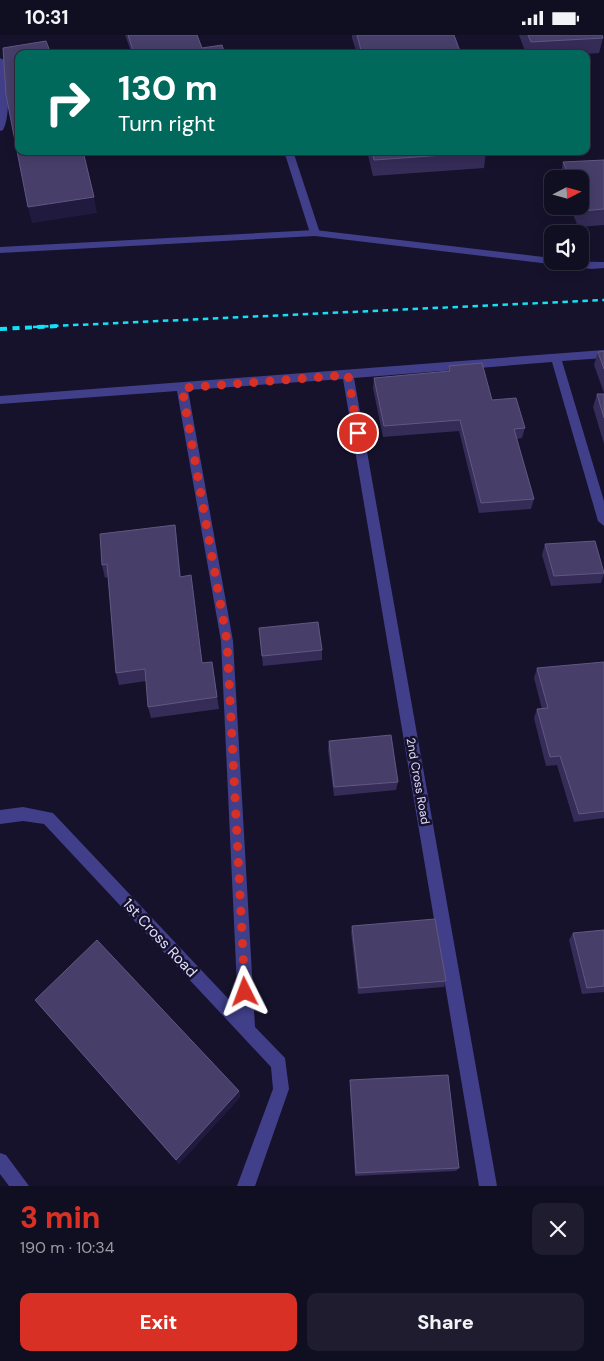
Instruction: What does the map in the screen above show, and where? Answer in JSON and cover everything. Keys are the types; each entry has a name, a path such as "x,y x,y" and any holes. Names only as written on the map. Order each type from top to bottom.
{"street":[{"path":"0,60 2,113 0,128"},
{"path":"289,155 315,233"},
{"path":"0,250 315,233 544,260"},
{"path":"589,266 604,265"},
{"path":"0,400 182,388 604,354"},
{"path":"556,357 604,521"},
{"name":"2nd Cross Road","path":"348,375 488,1186"},
{"path":"182,388 227,641 246,1031"},
{"name":"1st Cross Road","path":"0,817 22,814 48,818 279,1064 282,1075 281,1089 246,1186"},
{"path":"0,1161 20,1186"}],"building":[{"path":"128,35 197,35 202,48 222,45 224,50 133,50"},
{"path":"357,35 454,35 460,50 361,50"},
{"path":"528,35 602,35 603,38 531,42"},
{"path":"46,41 49,50 15,50 15,141 6,95 3,48"},
{"path":"18,155 84,155 94,197 28,207"},
{"path":"373,155 444,155 374,160"},
{"path":"604,160 604,209 589,210 589,170 566,170 563,162"},
{"path":"604,351 604,369 598,352"},
{"path":"482,363 492,400 516,398 525,428 514,429 534,499 481,503 460,420 384,426 374,378 450,371 449,366"},
{"path":"597,394 604,394 604,418"},
{"path":"175,525 180,577 191,575 202,663 212,662 217,697 148,707 145,669 116,673 107,564 102,565 100,534"},
{"path":"595,541 604,573 554,576 545,544"},
{"path":"318,622 322,650 262,656 259,628"},
{"path":"604,662 604,811 579,814 560,756 550,757 537,709 548,708 537,668"},
{"path":"391,735 398,782 334,787 329,741"},
{"path":"435,919 446,981 359,988 352,926"},
{"path":"604,930 604,986 587,988 573,933"},
{"path":"97,940 239,1091 176,1160 35,1000"},
{"path":"448,1075 459,1168 356,1173 350,1080"}],"railway":[{"path":"33,327 604,300"},
{"path":"0,329 59,326"}],"route":[{"path":"245,992 227,641 182,388 348,375 358,433"}]}
